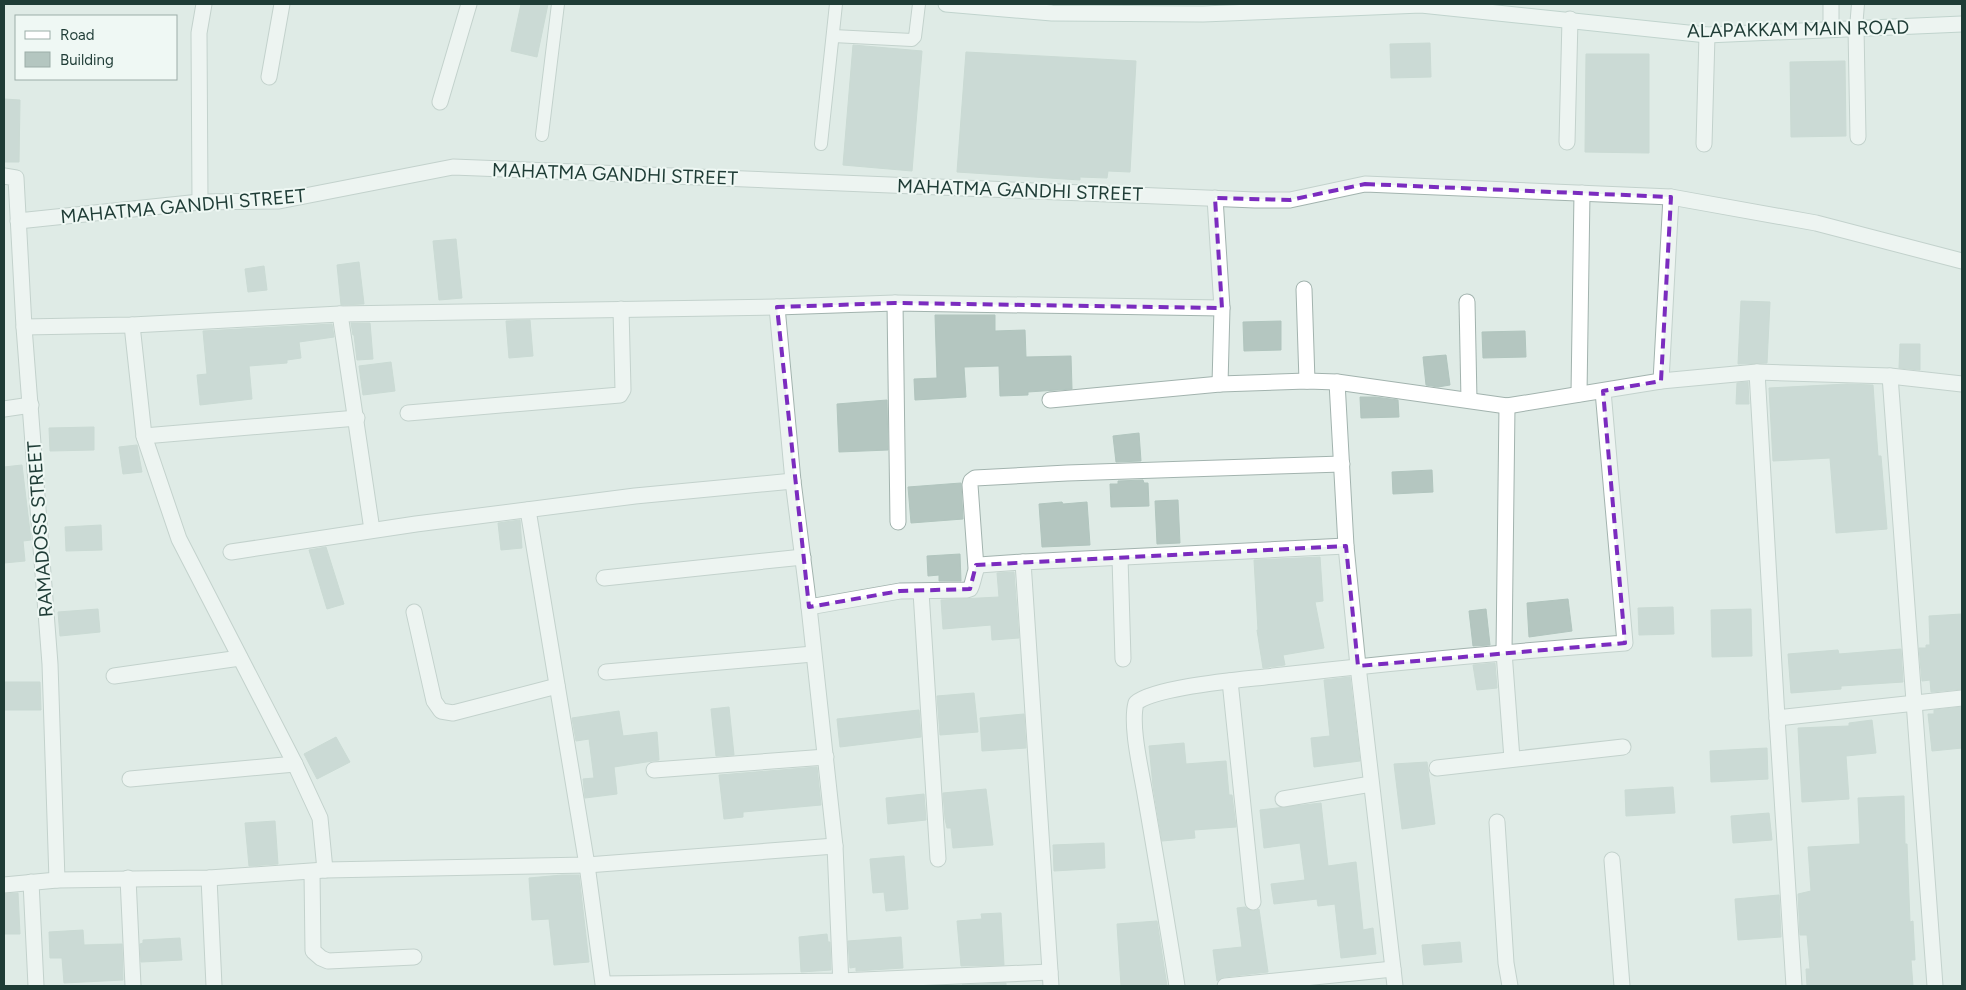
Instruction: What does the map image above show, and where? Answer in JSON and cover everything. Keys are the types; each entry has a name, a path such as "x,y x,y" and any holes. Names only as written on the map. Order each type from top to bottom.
{"street":[{"path":"200,202 199,33 204,4"},
{"path":"269,78 282,4"},
{"path":"440,102 469,4"},
{"name":"ALAPAKKAM MAIN ROAD","path":"946,4 1053,8 1204,9 1421,5 1570,19 1707,35 1962,24"},
{"path":"1830,4 1831,29"},
{"path":"1567,142 1570,19"},
{"path":"1856,28 1858,138"},
{"path":"1704,144 1707,35"},
{"name":"MAHATMA GANDHI STREET","path":"18,221 200,202 279,202 453,167 1290,200 1365,184 1671,197 1816,223 1962,261"},
{"name":"RAMADOSS STREET","path":"10,177 18,221 24,327 50,664 57,880"},
{"path":"1579,394 1582,193"},
{"path":"1661,381 1671,197"},
{"path":"1215,198 1222,308 1220,384"},
{"path":"1304,289 1307,381"},
{"path":"1468,302 1468,400"},
{"path":"24,327 340,314 778,307 895,303 1222,308"},
{"path":"895,303 898,522"},
{"path":"778,307 793,481 835,846 841,983"},
{"path":"408,413 620,395 623,390 621,309"},
{"path":"340,314 357,418 372,530"},
{"path":"132,324 144,436 179,539 295,764 320,818 313,951 328,961 414,958"},
{"path":"1757,372 1794,986"},
{"path":"1050,400 1220,384 1307,381 1337,382 1507,406 1661,381 1757,372 1890,376 1962,384"},
{"path":"1890,376 1935,986"},
{"path":"1337,382 1346,546 1395,986"},
{"path":"1178,986 1142,776 1134,711 1136,703 1147,696 1230,681 1358,666 1625,643 1603,391"},
{"path":"4,409 31,405"},
{"path":"1507,406 1504,652 1512,759"},
{"path":"144,436 357,418"},
{"path":"809,607 900,591 921,592 970,589 975,579 976,568 970,485 971,481 975,478 1342,464"},
{"path":"231,552 372,530 635,496 793,481"},
{"path":"528,510 587,865 603,984 841,983 1051,979 1023,562"},
{"path":"976,568 986,564 1346,546"},
{"path":"604,578 803,557"},
{"path":"1120,558 1123,659"},
{"path":"921,592 938,859"},
{"path":"414,612 434,701 441,711 453,713 556,686"},
{"path":"606,672 813,654"},
{"path":"114,676 240,658"},
{"path":"1230,681 1253,902"},
{"path":"1777,718 1962,698"},
{"path":"1437,768 1623,747"},
{"path":"654,770 826,757"},
{"path":"130,779 295,764"},
{"path":"1283,799 1371,784"},
{"path":"1497,822 1506,963 1510,986"},
{"path":"4,885 57,880 209,878 318,871 587,865 835,846"},
{"path":"1612,860 1622,986"},
{"path":"128,878 133,986"},
{"path":"209,878 214,986"},
{"path":"31,882 36,986"},
{"path":"1225,986 1393,969"}],"lane":[{"path":"542,135 558,4"},
{"path":"821,144 836,4"},
{"path":"833,36 912,40 915,37 919,4"},
{"path":"1856,28 1858,4"}],"highlighted area":[{"path":"1365,184 1671,197 1661,381 1603,391 1625,643 1358,666 1346,546 976,565 970,589 900,591 809,607 777,307 895,303 1222,308 1215,198 1290,200"}],"building":[{"path":"521,4 548,4 537,57 511,51"},
{"path":"1430,43 1431,77 1391,78 1390,44"},
{"path":"853,45 922,51 912,171 843,165"},
{"path":"966,52 1136,61 1130,172 1108,171 1107,178 1080,177 1080,180 957,172"},
{"path":"1586,54 1649,54 1649,153 1585,152"},
{"path":"1845,61 1846,136 1791,137 1790,62"},
{"path":"4,99 20,100 19,162 4,162"},
{"path":"456,239 462,298 439,300 433,241"},
{"path":"359,262 364,304 341,305 337,265"},
{"path":"264,266 267,290 248,292 245,269"},
{"path":"1741,301 1770,302 1767,363 1738,364"},
{"path":"935,315 995,315 995,331 1025,330 1026,357 1071,356 1072,389 1028,392 1028,395 1000,396 999,366 964,367 966,397 915,400 914,379 937,378"},
{"path":"530,320 533,356 509,358 506,321"},
{"path":"1281,321 1281,350 1244,351 1243,322"},
{"path":"351,323 370,323 373,359 357,360"},
{"path":"332,324 334,337 299,342 301,358 287,360 287,363 249,366 252,399 200,405 197,375 207,374 203,331"},
{"path":"1525,331 1526,357 1483,358 1482,332"},
{"path":"1900,344 1920,344 1920,370 1899,368"},
{"path":"1446,355 1450,385 1438,387 1426,385 1423,357"},
{"path":"391,362 395,391 363,395 359,366"},
{"path":"1748,382 1749,404 1736,404 1737,383"},
{"path":"1847,384 1873,385 1878,456 1881,456 1887,529 1836,533 1830,458 1773,461 1769,388"},
{"path":"1360,397 1398,400 1399,417 1361,418"},
{"path":"887,400 888,450 839,452 837,404"},
{"path":"94,427 94,450 50,451 49,428"},
{"path":"1139,433 1141,461 1116,462 1113,436"},
{"path":"137,445 142,472 123,474 119,447"},
{"path":"22,465 31,540 23,541 25,561 4,563 4,467"},
{"path":"1432,470 1433,492 1393,494 1392,472"},
{"path":"1143,480 1144,483 1148,483 1149,506 1111,507 1110,484 1118,484 1118,481"},
{"path":"961,483 963,519 911,523 908,487"},
{"path":"1178,500 1180,543 1157,544 1155,501"},
{"path":"1062,502 1063,504 1087,502 1090,545 1042,547 1039,504"},
{"path":"520,520 522,548 501,550 498,523"},
{"path":"101,525 102,550 66,551 65,527"},
{"path":"326,547 344,604 327,609 309,550"},
{"path":"960,554 961,581 939,581 939,575 928,576 927,556"},
{"path":"1320,557 1323,601 1315,602 1324,648 1283,655 1285,665 1263,668 1257,630 1254,560"},
{"path":"1014,572 1019,638 992,640 991,625 943,629 941,600 999,597 997,573"},
{"path":"1568,599 1572,631 1529,637 1527,603"},
{"path":"1673,607 1674,634 1639,635 1638,608"},
{"path":"98,609 100,632 60,636 58,612"},
{"path":"1486,609 1490,645 1473,646 1469,611"},
{"path":"1751,609 1752,656 1712,657 1711,610"},
{"path":"1962,614 1962,689 1931,692 1930,680 1922,681 1919,648 1926,648 1926,645 1930,645 1929,616"},
{"path":"1901,649 1903,682 1841,686 1841,689 1791,693 1788,654 1838,650 1839,654"},
{"path":"1495,663 1497,688 1477,690 1473,665"},
{"path":"1350,677 1360,761 1314,767 1311,738 1330,736 1324,680"},
{"path":"4,682 40,682 41,710 4,710"},
{"path":"974,693 978,732 940,735 937,696"},
{"path":"729,707 734,755 716,756 711,709"},
{"path":"1962,707 1962,748 1932,751 1928,714 1934,714 1934,710"},
{"path":"919,710 921,737 840,747 837,719"},
{"path":"619,711 623,736 657,732 659,760 614,767 617,794 585,798 583,779 594,778 589,739 576,741 572,718"},
{"path":"1024,714 1026,748 982,751 980,718"},
{"path":"1872,720 1876,753 1846,756 1849,799 1802,802 1798,728 1849,726 1849,723"},
{"path":"336,737 350,762 317,779 304,754"},
{"path":"1184,743 1186,764 1226,761 1229,795 1232,795 1236,827 1194,830 1195,838 1162,841 1149,746"},
{"path":"1767,748 1768,779 1711,782 1710,751"},
{"path":"1427,762 1435,824 1402,829 1394,764"},
{"path":"817,767 821,805 743,812 743,817 724,819 719,775"},
{"path":"1673,787 1675,813 1626,816 1625,790"},
{"path":"986,789 993,845 953,848 951,828 947,828 945,819 943,793"},
{"path":"924,794 926,820 888,824 886,798"},
{"path":"1904,796 1910,922 1913,921 1915,960 1911,960 1913,986 1807,986 1806,969 1810,969 1807,935 1800,935 1798,894 1811,891 1808,847 1860,844 1858,798"},
{"path":"1321,803 1328,866 1356,862 1363,930 1373,928 1376,954 1341,958 1335,904 1318,906 1317,899 1274,904 1271,884 1305,880 1300,843 1264,848 1260,810"},
{"path":"1769,813 1772,840 1733,843 1731,816"},
{"path":"275,821 278,864 249,866 245,823"},
{"path":"1104,843 1105,868 1054,871 1053,845"},
{"path":"904,856 908,909 886,911 884,892 873,893 870,859"},
{"path":"579,875 589,962 554,965 549,919 532,920 529,878"},
{"path":"18,893 20,934 4,934 4,894"},
{"path":"1779,895 1781,937 1738,940 1735,899"},
{"path":"1245,907 1253,911 1259,909 1268,972 1224,977 1217,981 1213,950 1242,947 1237,908"},
{"path":"1001,913 1004,965 961,966 957,921 982,919 981,914"},
{"path":"1157,921 1167,986 1121,986 1117,924"},
{"path":"83,930 84,945 122,944 123,980 64,983 62,958 50,958 49,932"},
{"path":"827,934 828,942 830,942 831,970 801,972 799,937"},
{"path":"901,937 903,968 856,971 856,967 850,968 848,941"},
{"path":"180,938 182,960 141,962 140,944 143,943 143,940"},
{"path":"1460,942 1462,962 1424,965 1422,945"},
{"path":"1006,983 1006,986 962,985"}]}
